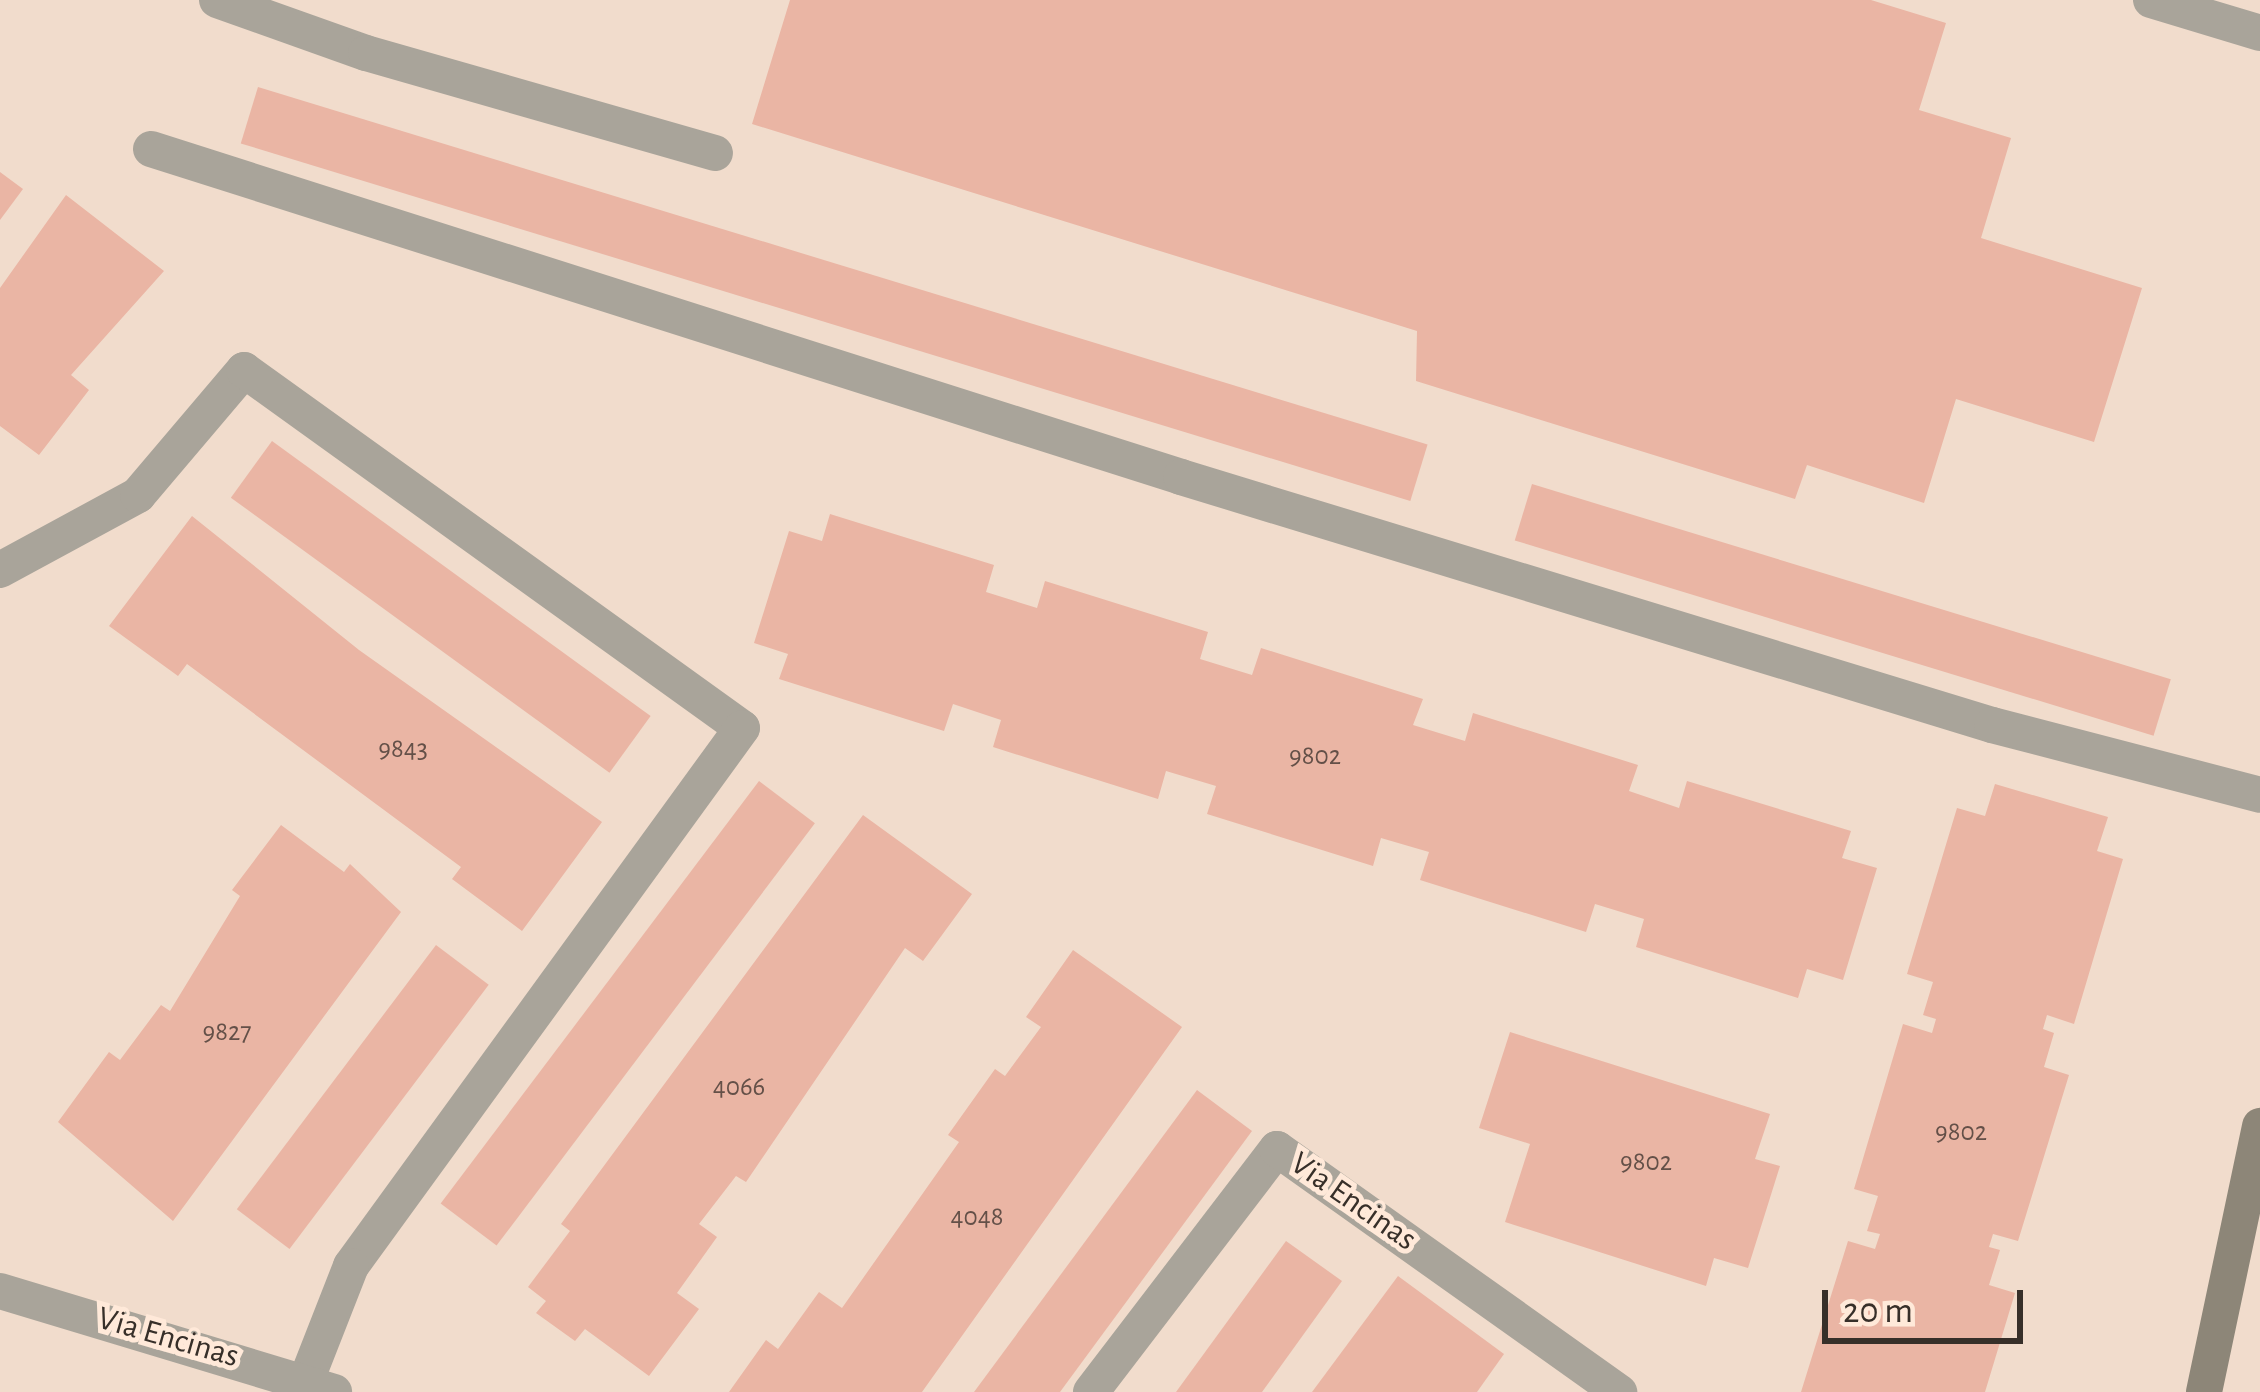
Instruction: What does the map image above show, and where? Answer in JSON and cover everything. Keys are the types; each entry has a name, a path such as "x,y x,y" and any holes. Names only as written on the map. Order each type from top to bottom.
{"street":[{"path":"217,0 366,53 715,152"},
{"path":"2151,0 2260,33"},
{"path":"151,149 1181,477 1992,725 2260,795"},
{"path":"0,570 139,495 244,370 742,728 351,1266 321,1385"},
{"path":"2204,1392 2260,1126"},
{"name":"Via Encinas","path":"1091,1392 1277,1149 1619,1392"},
{"name":"Via Encinas","path":"0,1291 321,1385"}],"building":[{"path":"790,0 1871,0 1946,23 1919,110 2011,138 1981,238 2142,288 2094,442 1956,399 1924,503 1807,465 1795,499 1416,381 1417,331 752,124"},
{"path":"258,87 1428,445 1410,501 241,143"},
{"path":"0,172 23,189 0,220"},
{"path":"66,195 164,271 71,375 89,390 39,455 0,426 0,288"},
{"path":"272,441 651,716 609,773 231,498"},
{"path":"1532,484 2171,679 2154,736 1515,540"},
{"path":"830,514 994,565 986,592 1037,608 1045,581 1208,632 1200,659 1252,675 1261,648 1423,699 1413,725 1465,741 1473,713 1638,765 1629,791 1679,808 1687,781 1851,831 1842,858 1877,868 1843,980 1807,969 1798,998 1636,947 1644,919 1595,904 1586,932 1420,880 1429,852 1381,838 1373,866 1207,814 1216,786 1166,771 1158,799 993,747 1001,720 953,704 944,731 779,679 788,654 754,643 789,531 822,541"},
{"path":"192,516 359,650 602,822 522,931 452,879 461,867 187,664 178,676 109,626"},
{"path":"759,781 815,823 497,1246 441,1203"},
{"path":"1995,784 2108,817 2097,851 2123,859 2074,1024 2047,1015 2043,1029 2054,1033 2044,1067 2069,1075 2018,1241 1993,1234 1989,1247 2000,1250 1989,1285 2015,1293 1985,1392 1801,1392 1848,1241 1875,1249 1880,1234 1867,1231 1878,1196 1854,1189 1903,1024 1932,1033 1936,1019 1923,1015 1933,982 1907,974 1957,808 1985,816"},
{"path":"863,815 972,894 923,961 905,948 746,1182 736,1176 699,1224 717,1237 677,1293 699,1309 649,1376 585,1329 575,1341 536,1313 546,1301 528,1287 570,1231 561,1224"},
{"path":"281,825 344,872 350,864 401,912 173,1221 58,1122 109,1052 120,1060 161,1005 170,1011 240,896 232,890"},
{"path":"436,945 489,985 290,1249 237,1209"},
{"path":"1073,950 1182,1027 922,1392 729,1392 766,1340 778,1349 819,1292 842,1308 959,1142 948,1135 995,1069 1005,1076 1041,1027 1026,1017"},
{"path":"1510,1032 1770,1114 1755,1159 1780,1166 1748,1268 1714,1258 1706,1286 1505,1222 1530,1144 1479,1128"},
{"path":"1197,1090 1252,1131 1060,1392 974,1392"},
{"path":"1286,1241 1342,1281 1262,1392 1176,1392"},
{"path":"1398,1276 1504,1354 1477,1392 1312,1392"}]}
